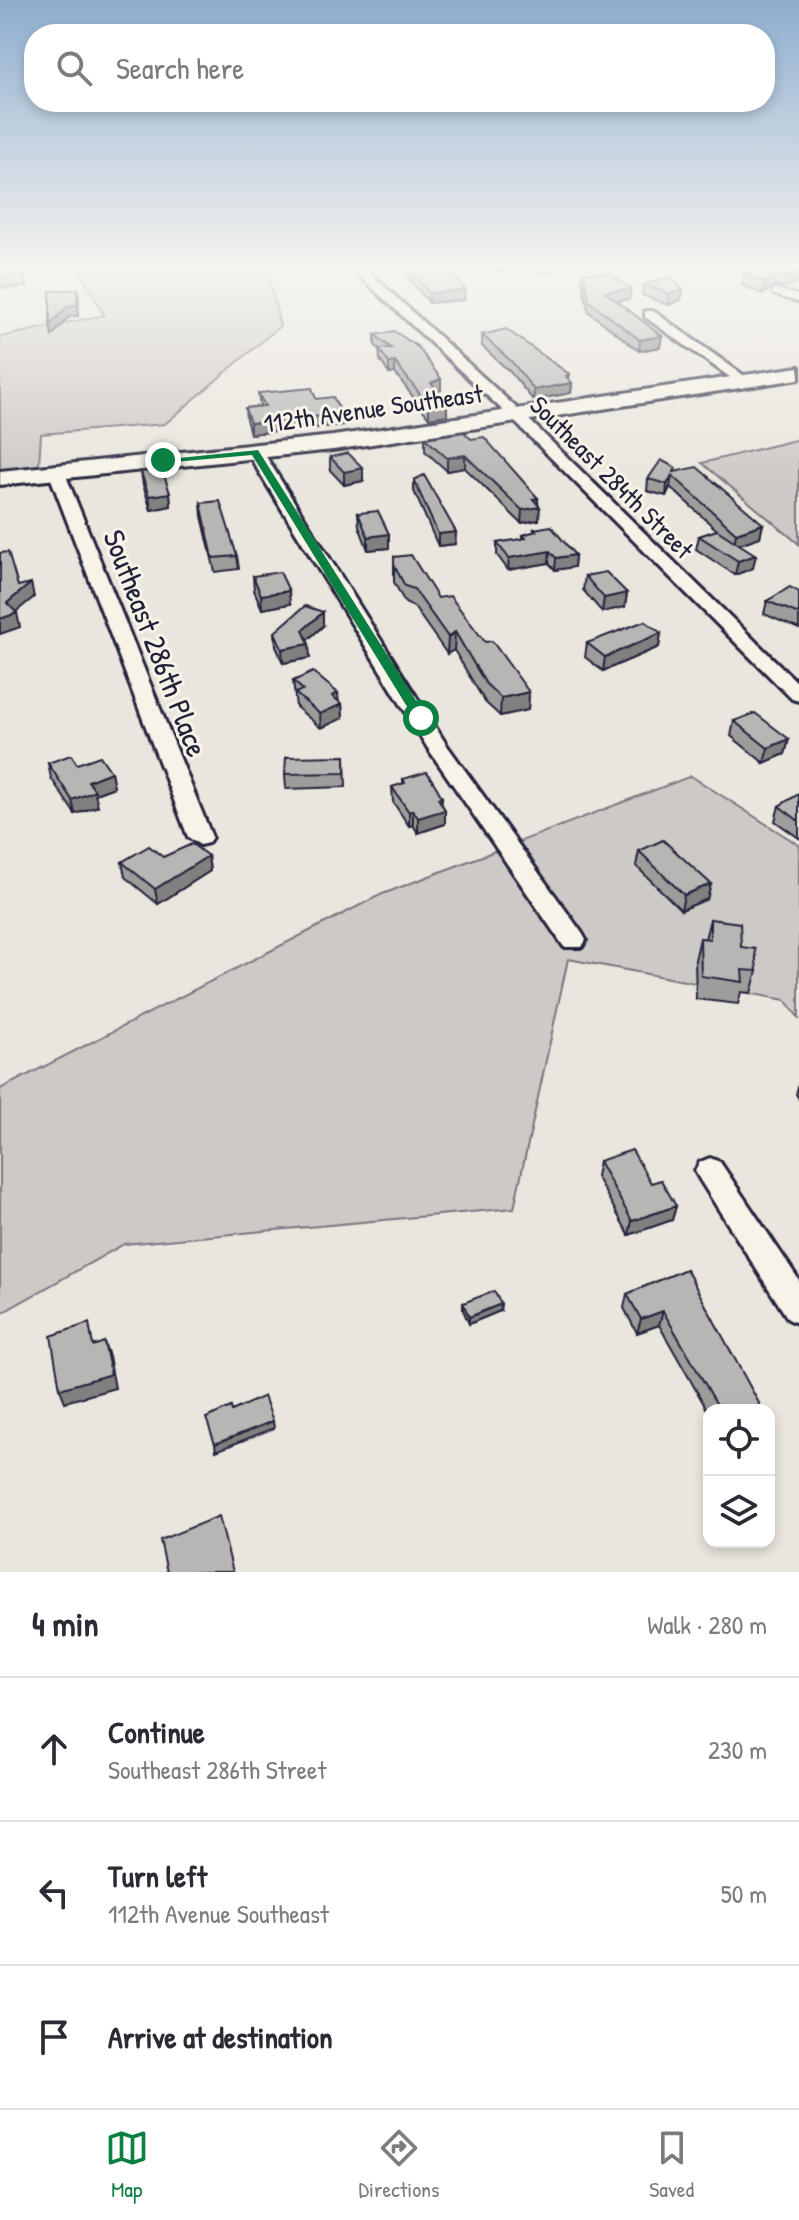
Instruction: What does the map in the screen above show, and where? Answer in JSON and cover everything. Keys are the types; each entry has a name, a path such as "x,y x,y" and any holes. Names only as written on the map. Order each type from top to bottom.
{"street":[{"name":"Southeast 284th Street","path":"432,337 517,416 799,695"},
{"path":"682,337 746,382"},
{"name":"112th Avenue Southeast","path":"0,478 255,452 799,373"},
{"path":"255,452 438,747 573,940"},
{"name":"Southeast 286th Place","path":"56,471 200,837"},
{"path":"710,1171 799,1308"}],"shaded area":[{"path":"0,337 267,337 165,424 41,434 39,465 0,470"},
{"path":"799,439 799,544 702,463"},
{"path":"691,776 799,845 799,1018 785,1000 568,959 514,1208 124,1244 0,1314 0,1089 380,895"}],"building":[{"path":"378,337 404,337 418,347 441,379 431,383 447,404 429,406 395,362 389,363 379,349 391,348"},
{"path":"485,337 518,337 569,374 566,376 572,383 534,390 512,362"},
{"path":"312,388 316,399 333,397 342,414 250,423 245,408 265,406 258,393"},
{"path":"464,432 471,439 484,437 538,498 533,499 540,507 522,510 465,455 447,458 425,438"},
{"path":"348,453 363,468 344,472 330,457"},
{"path":"661,460 676,468 674,472 697,467 763,524 736,533 672,475 667,484 648,479"},
{"path":"162,469 170,493 149,496 141,472"},
{"path":"424,475 456,532 438,534 414,480"},
{"path":"220,501 237,556 213,558 201,503"},
{"path":"378,511 389,534 368,537 358,513"},
{"path":"551,526 575,555 556,558 550,551 509,558 497,543 526,538 523,535 536,531 534,529"},
{"path":"717,530 756,555 738,561 699,536"},
{"path":"8,552 18,586 31,583 7,603 17,613 0,619 0,553"},
{"path":"411,555 438,598 450,596 485,642 492,641 529,692 501,698 486,684 455,632 448,637 414,589 405,586 394,565 394,557"},
{"path":"280,572 289,591 261,595 253,576"},
{"path":"606,572 627,593 604,598 585,576"},
{"path":"790,587 799,592 799,614 767,601"},
{"path":"305,606 323,612 303,630 309,644 282,649 275,632"},
{"path":"645,621 661,633 605,657 587,643"},
{"path":"313,672 338,693 332,696 342,704 320,714 295,693 303,690 293,681"},
{"path":"755,713 789,739 768,748 734,721"},
{"path":"71,755 77,764 100,756 111,772 88,781 95,791 72,800 48,763"},
{"path":"345,756 345,773 285,774 286,757"},
{"path":"427,772 442,797 438,798 445,810 418,818 413,810 409,812 392,787 405,783 403,779"},
{"path":"799,794 799,821 779,806"},
{"path":"663,840 711,884 684,895 639,851"},
{"path":"192,844 208,856 155,889 122,862 149,846 163,857"},
{"path":"710,919 740,923 741,947 755,949 757,971 742,970 743,982 701,976 700,938 710,939"},
{"path":"632,1150 651,1183 661,1180 676,1206 632,1221 599,1161"},
{"path":"686,1269 759,1404 717,1404 663,1311 641,1319 627,1294"},
{"path":"494,1291 501,1304 469,1317 463,1303"},
{"path":"89,1323 93,1346 104,1342 111,1374 60,1389 51,1336"},
{"path":"264,1396 273,1421 215,1444 206,1418 231,1407 232,1411"},
{"path":"219,1516 233,1572 167,1572 160,1540"}],"route":[{"path":"163,460 255,452 421,718"}]}
